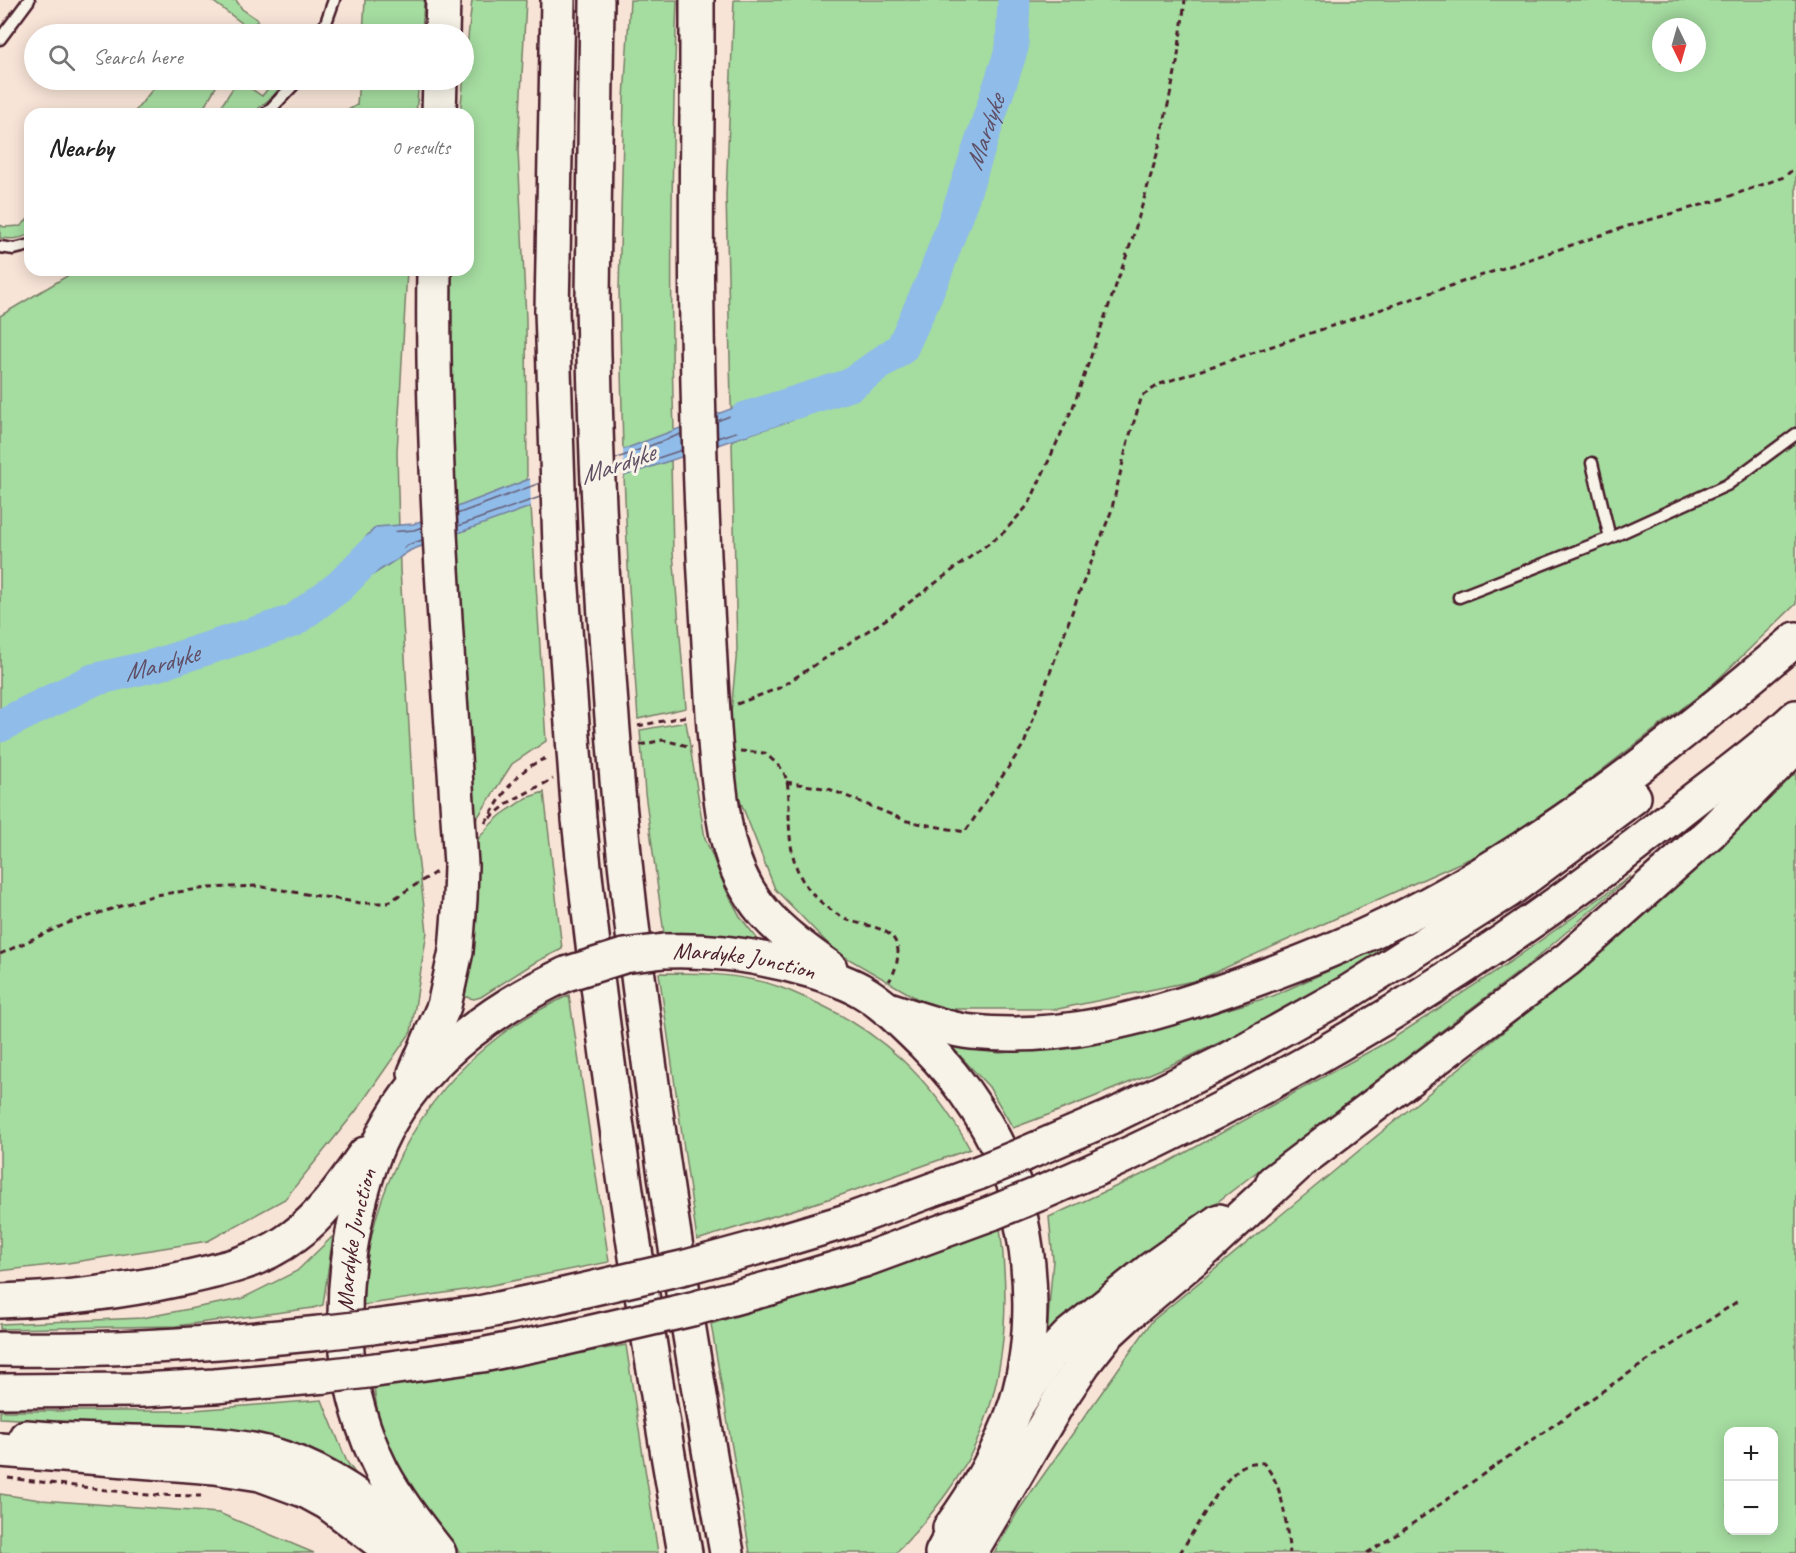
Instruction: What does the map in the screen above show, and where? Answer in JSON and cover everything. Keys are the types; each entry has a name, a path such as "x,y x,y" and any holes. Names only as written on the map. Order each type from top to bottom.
{"highway":[{"path":"558,0 552,311 561,575 579,819 594,963 626,1196 685,1553"},
{"path":"597,0 594,297 599,514 619,803 640,995 660,1143 727,1553"},
{"path":"698,0 696,294 700,466 712,691 720,790 727,836 740,875 766,917 803,949 875,1000 970,1032 1026,1034 1063,1032 1100,1026 1184,1005 1300,964 1391,923 1483,873 1568,817 1639,765 1719,704 1796,639"},
{"path":"439,108 440,90"},
{"path":"0,1300 87,1296 223,1270 261,1257 294,1236 322,1210 394,1116 435,1031 444,1006 456,951 461,865 438,504 433,344 434,276"},
{"path":"0,1349 107,1349 228,1342 479,1313 663,1273 763,1246 850,1220 978,1173 1113,1116 1225,1061 1289,1027 1394,964 1508,891 1657,780 1796,657"},
{"path":"0,1391 215,1386 325,1376 482,1355 626,1325 770,1288 864,1260 992,1213 1192,1125 1315,1060 1433,989 1548,912 1796,717"},
{"path":"1014,1410 1039,1370 1069,1335 1150,1270 1296,1166 1568,959 1711,832 1796,746"},
{"name":"Mardyke Junction","path":"439,1553 402,1506 370,1443 351,1379 344,1337 346,1276 358,1205 369,1168 394,1116 428,1071 462,1037 502,1008 566,974 624,956 664,951 720,951 748,955 801,968 875,1000 934,1054 970,1099 1000,1153 1014,1186 1027,1254 1030,1303 1027,1352 1014,1410 1001,1441 968,1504 947,1533 928,1553"},
{"path":"970,1553 1062,1396 1106,1335 1206,1249 1296,1166"},
{"path":"0,1434 32,1438 200,1444 233,1447 277,1456 319,1473 352,1492 432,1553"},
{"path":"0,1450 215,1467 260,1474 306,1491 328,1503 394,1553"},
{"path":"942,1553 968,1504"}],"lane":[{"path":"0,39 29,0"},
{"path":"324,24 330,1"},
{"path":"272,108 289,90"},
{"path":"0,247 14,249 24,246"},
{"path":"1460,597 1611,538 1727,485 1796,434"},
{"path":"1592,463 1611,538"}],"path":[{"path":"786,782 829,789 907,821 965,832 1024,744 1111,512 1128,441 1142,396 1161,384 1628,226 1719,200 1784,177 1796,167"},
{"path":"634,747 663,740 699,748"},
{"path":"736,750 765,753 784,774 788,792 791,844 801,880 824,905 847,919 885,931 893,936 897,944 898,958 892,977 875,1000"},
{"path":"486,821 511,801 540,784 561,776"},
{"path":"1367,1553 1738,1301"},
{"path":"1180,1553 1224,1485 1241,1468 1253,1462 1263,1463 1270,1471 1282,1502 1290,1553"},
{"path":"0,1477 148,1495 201,1496"}],"green space":[{"path":"211,0 236,0 242,9 258,20 254,24 243,24"},
{"path":"365,0 424,0 423,24 364,24"},
{"path":"472,0 526,0 518,150 526,319 527,480 456,508 452,478 449,276 474,276 474,108 461,108 463,90 474,90 474,24 469,24"},
{"path":"630,0 677,0 672,216 674,431 623,450 619,289 624,99"},
{"path":"734,0 1796,0 1796,604 1710,687 1511,840 1198,980 1058,1009 935,1009 835,951 775,889 726,765 737,649 726,195"},
{"path":"152,90 214,90 204,108 138,108"},
{"path":"232,90 253,90 262,96 267,90 278,90 259,108 220,108"},
{"path":"358,90 418,90 417,108 352,108 357,105"},
{"path":"24,223 24,236 16,239 0,238 0,225 4,227 21,226"},
{"path":"67,276 407,276 397,452 400,569 415,832 427,932 411,1032 356,1111 285,1199 208,1241 0,1271 0,316"},
{"path":"671,460 673,552 686,708 638,719 624,475"},
{"path":"531,506 546,741 512,764 474,823 454,534"},
{"path":"686,722 705,838 727,892 741,918 759,941 712,934 664,934 645,793 640,730"},
{"path":"1796,771 1796,1553 994,1553 1018,1511 1152,1321 1638,921"},
{"path":"544,792 562,949 534,963 481,997 474,999 466,997 461,990 464,855 501,815 526,798"},
{"path":"1631,876 1533,961 1047,1332 1053,1260 1049,1217 1165,1164 1392,1039 1513,960"},
{"path":"1472,897 1351,972 1244,1030 1147,1076 1013,1128 989,1087 951,1046 1000,1053 1065,1047 1180,1023 1273,996 1359,957"},
{"path":"659,973 695,973 761,981 787,990 858,1025 902,1059 921,1079 939,1100 970,1149 841,1195 697,1240"},
{"path":"569,995 609,1262 472,1289 363,1305 366,1266 374,1227 401,1154 421,1120 444,1088 471,1060 518,1023"},
{"path":"1000,1227 1005,1295 1000,1363 982,1429 967,1460 937,1507 896,1553 750,1553 711,1324 867,1275"},
{"path":"333,1236 323,1305 313,1308 176,1326 0,1329 0,1324 142,1318 241,1299 297,1271"},
{"path":"626,1345 658,1553 461,1553 425,1513 405,1482 381,1428 374,1388"},
{"path":"322,1400 347,1462 363,1484 255,1432 0,1418 0,1411 181,1411"},
{"path":"0,1494 41,1500 219,1513 314,1553 0,1553"}],"water":[{"path":"787,392 793,420 530,507 411,550 357,585 350,562 366,537 376,527 413,524 527,480 622,450 773,393"}],"pier":[{"path":"623,447 624,478 531,509 530,477"}],"waterway":[{"name":"Mardyke","path":"746,418 850,385 902,348 934,277 1012,48 1014,0"},
{"name":"Mardyke","path":"0,726 93,680 156,665 293,621 340,586 374,551 387,546"}]}
